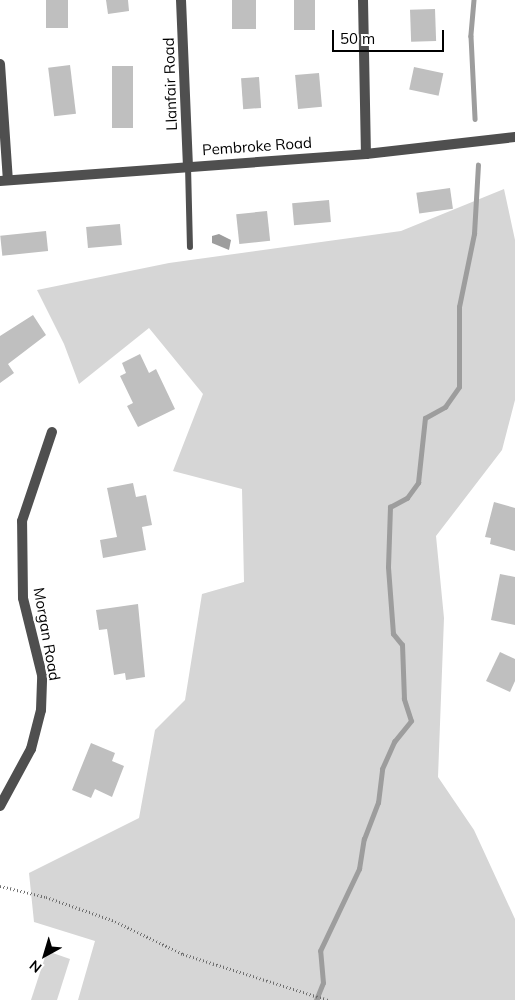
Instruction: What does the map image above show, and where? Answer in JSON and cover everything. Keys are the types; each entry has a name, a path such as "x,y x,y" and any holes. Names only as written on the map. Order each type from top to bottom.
{"street":[{"name":"Llanfair Road","path":"181,0 188,166"},
{"path":"363,0 366,154"},
{"path":"0,64 4,180"},
{"name":"Pembroke Road","path":"4,180 366,154 515,137"},
{"name":"Morgan Road","path":"0,806 31,748 41,710 42,675 23,598 22,521 52,432"}],"lane":[{"path":"188,166 190,247"}],"path":[{"path":"0,886 65,904 112,920 183,954 294,991 328,1000"}],"shaded area":[{"path":"504,189 515,240 515,400 502,450 436,536 444,618 438,777 474,830 515,919 515,1000 78,1000 95,941 34,922 29,873 139,818 155,730 185,700 202,594 244,582 242,489 173,471 203,394 149,328 79,384 64,344 37,290 169,263 401,231"},
{"path":"219,234 231,240 229,250 212,243 212,236"},
{"path":"47,951 70,959 57,1000 31,1000"}],"building":[{"path":"46,0 68,0 68,28 46,28"},
{"path":"106,0 128,0 129,11 108,14"},
{"path":"232,0 256,0 256,29 232,29"},
{"path":"294,0 315,0 315,30 294,30"},
{"path":"435,9 436,41 411,42 410,10"},
{"path":"70,65 76,114 54,116 48,68"},
{"path":"112,66 133,66 133,128 112,128"},
{"path":"414,67 443,73 439,96 409,89"},
{"path":"319,73 322,107 298,109 295,75"},
{"path":"259,77 261,108 243,109 241,78"},
{"path":"450,188 453,209 419,214 416,193"},
{"path":"329,200 331,222 294,225 292,203"},
{"path":"267,211 270,241 239,244 236,214"},
{"path":"120,224 122,245 88,248 86,227"},
{"path":"46,231 48,251 2,256 0,236"},
{"path":"33,315 46,335 8,364 14,373 0,383 0,336"},
{"path":"140,354 149,373 156,369 175,409 138,427 127,406 133,403 120,376 126,373 122,363"},
{"path":"133,483 136,497 146,495 152,525 142,527 146,550 103,558 100,540 117,537 107,488"},
{"path":"494,502 515,508 515,551 490,544 491,538 485,537"},
{"path":"500,574 515,577 515,625 491,620"},
{"path":"138,604 145,677 126,680 125,673 114,675 107,629 99,630 96,610"},
{"path":"500,652 515,659 515,681 510,692 486,681"},
{"path":"91,743 115,753 112,761 124,766 112,797 95,789 91,798 72,790"}],"waterway":[{"path":"474,0 471,36 475,119"},
{"path":"316,1000 323,983 320,951 359,869 364,839 378,803 382,769 394,742 411,721 404,699 402,645 393,634 388,567 390,507 407,498 418,483 425,418 445,407 459,387 459,307 474,234 478,165"}]}
